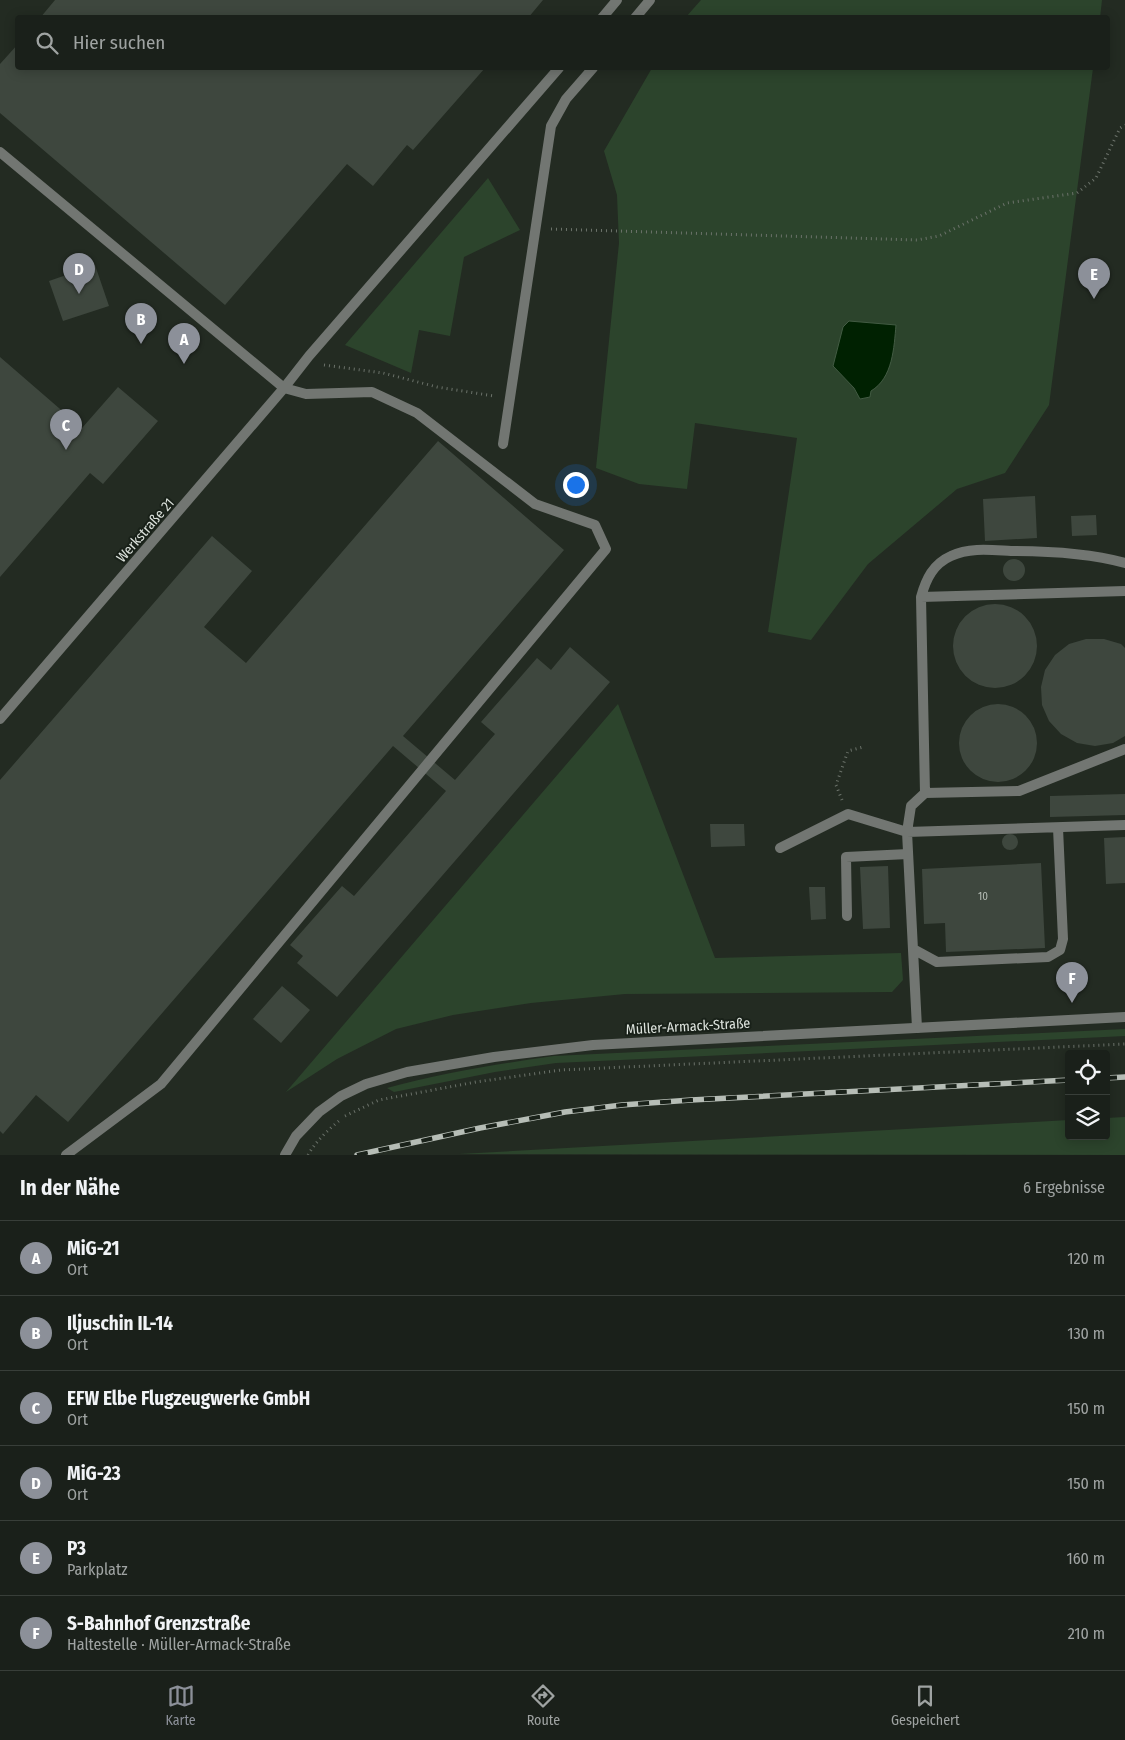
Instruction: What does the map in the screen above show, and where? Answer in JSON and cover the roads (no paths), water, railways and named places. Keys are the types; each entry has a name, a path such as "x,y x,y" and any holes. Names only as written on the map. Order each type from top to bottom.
{"street":[{"path":"604,15 617,0"},
{"path":"638,15 650,0"},
{"name":"Werkstraße 21","path":"0,719 284,388 312,360 557,70"},
{"path":"503,444 551,126 566,99 591,70"},
{"path":"0,152 284,388 306,394 372,392 417,413 535,504 594,525 606,549 161,1084 66,1155"},
{"path":"925,793 921,597 926,579 938,564 951,556 966,551 1045,551 1108,558 1125,563"},
{"path":"921,597 1125,592"},
{"path":"917,1028 907,832 911,806 925,793 1019,791 1125,748"},
{"path":"780,848 848,814 907,832 1125,825"},
{"path":"913,949 937,962 1048,957 1060,950 1063,939 1058,828"},
{"path":"847,916 846,857 908,854"},
{"name":"Müller-Armack-Straße","path":"286,1155 296,1136 319,1112 341,1096 366,1084 407,1072 494,1057 593,1045 1125,1017"}],"railway":[{"path":"1110,1078 1125,1077"},
{"path":"357,1155 480,1128 565,1112 622,1105 1065,1080"}],"place":[{"name":"MiG-23","path":"79,294"},
{"name":"P3","path":"1094,299"},
{"name":"Iljuschin IL-14","path":"141,344"},
{"name":"MiG-21","path":"184,364"},
{"name":"EFW Elbe Flugzeugwerke GmbH","path":"66,450"},
{"name":"S-Bahnhof Grenzstraße","path":"1072,1003"}]}
